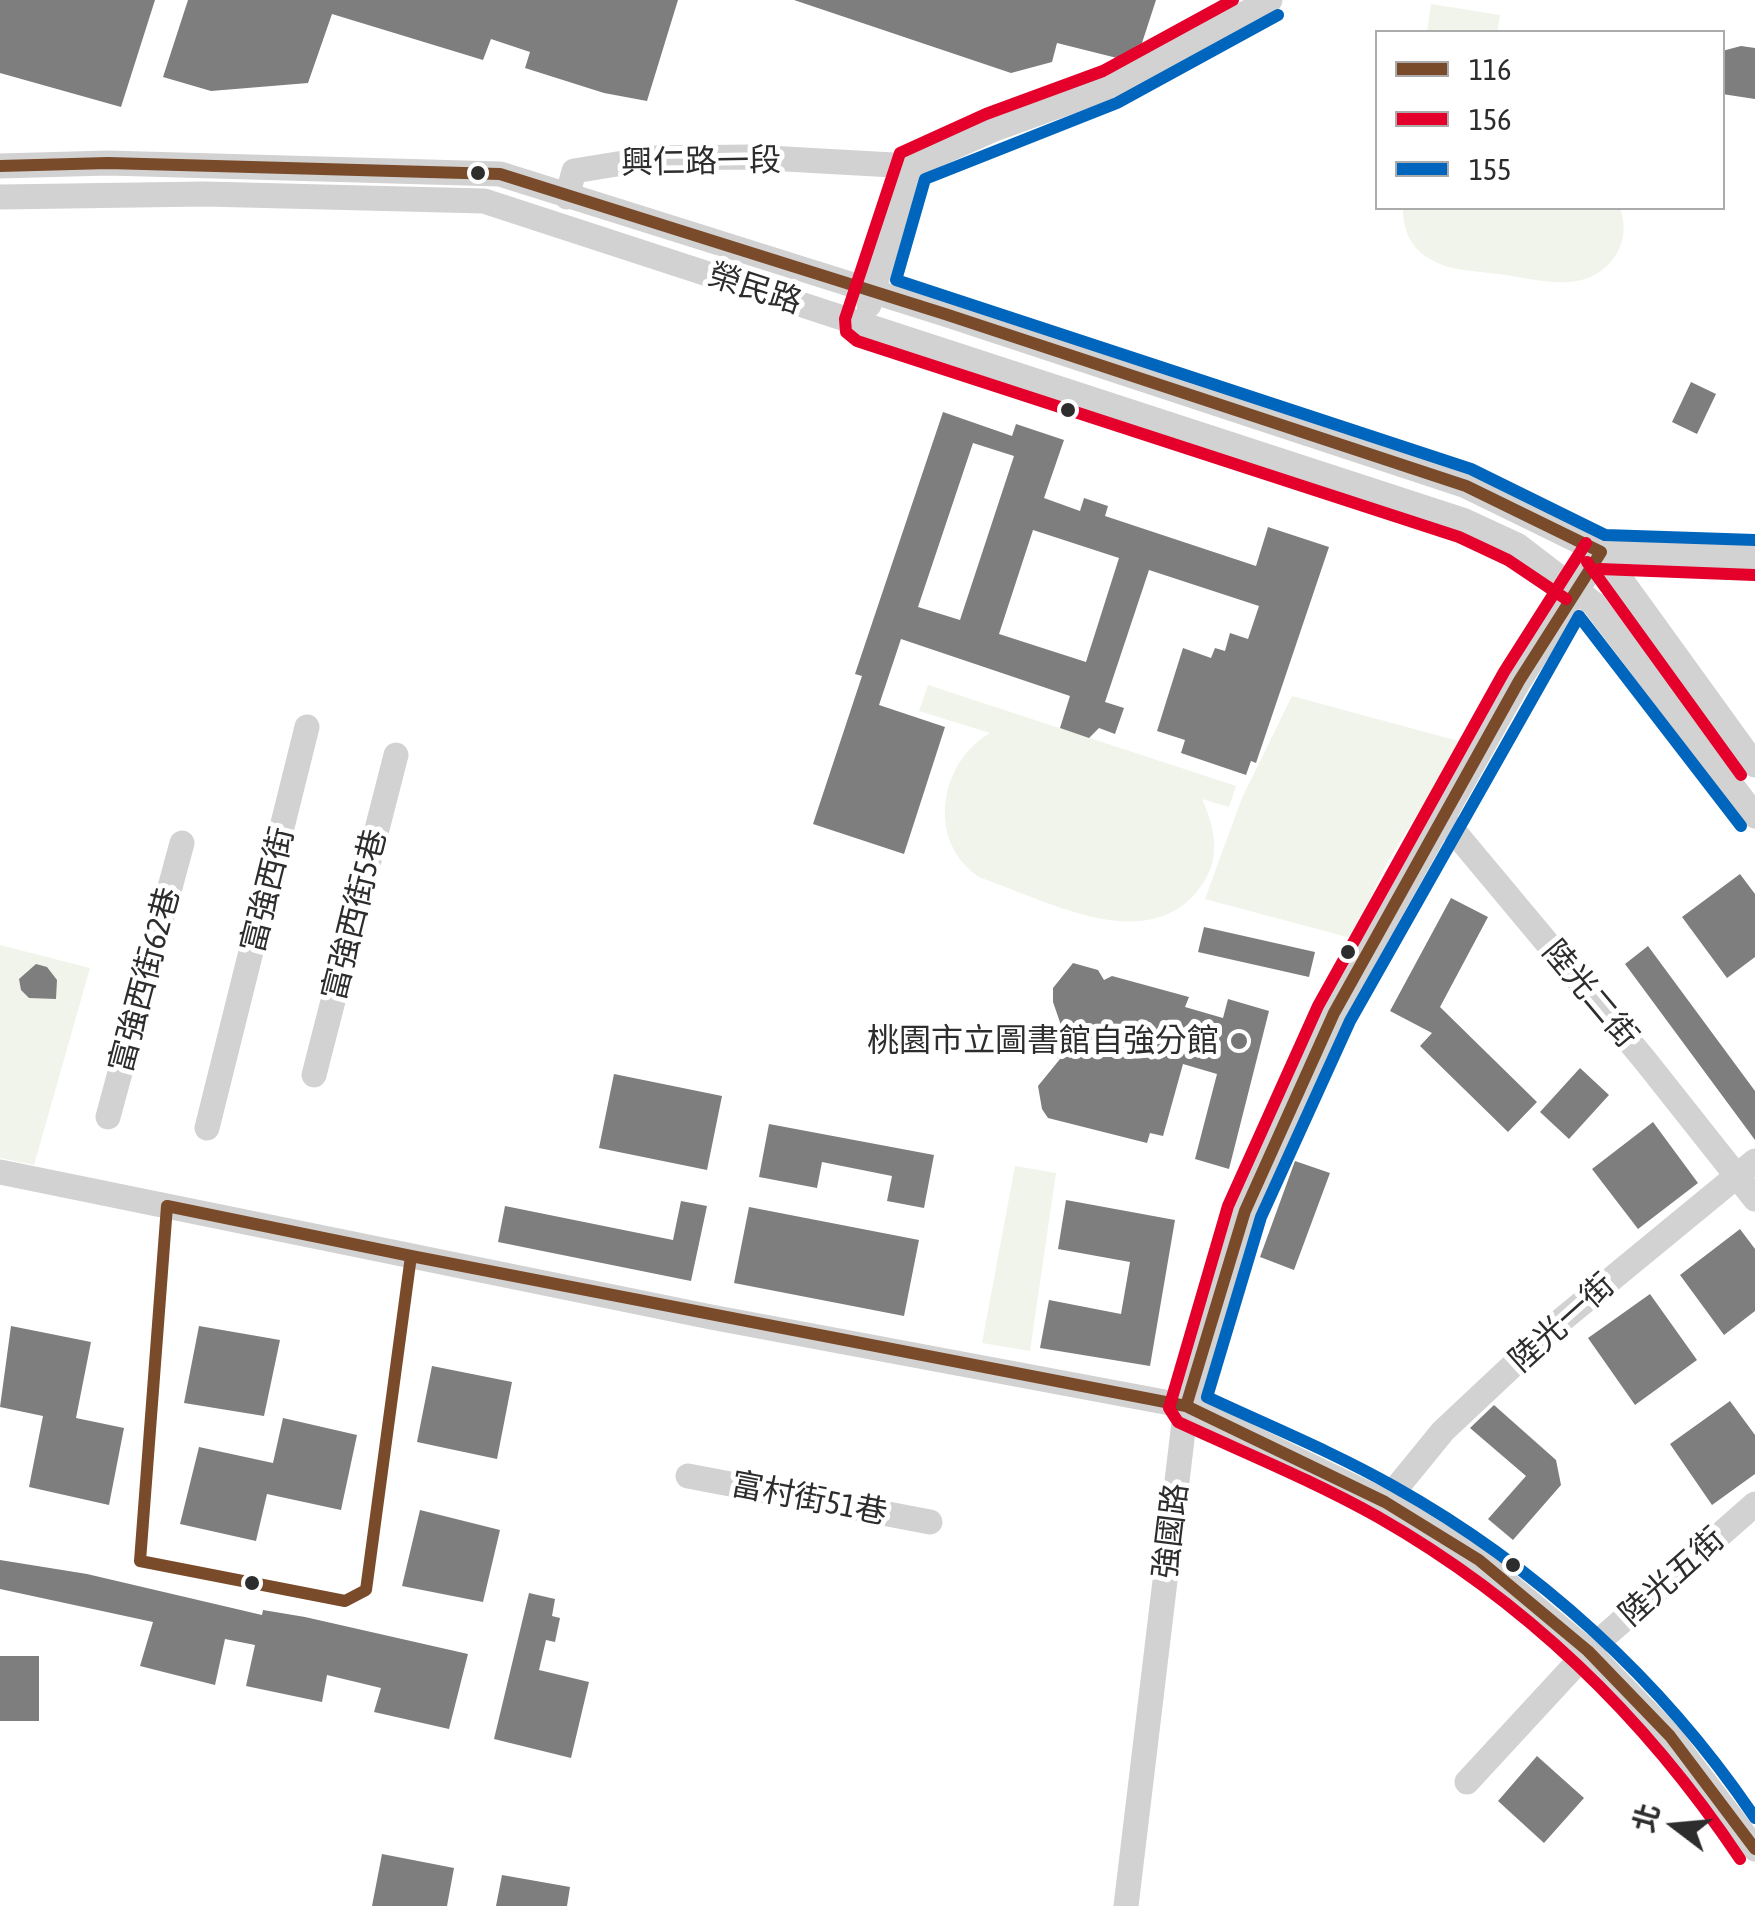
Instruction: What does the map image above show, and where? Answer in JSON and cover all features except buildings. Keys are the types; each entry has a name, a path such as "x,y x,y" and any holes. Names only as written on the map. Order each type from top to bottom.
{"street":[{"name":"興仁路一段","path":"568,198 574,171 654,158 750,157 911,166 992,130 1110,87 1270,0"},
{"path":"0,166 127,163 500,174 568,198"},
{"path":"862,324 911,166"},
{"name":"榮民路","path":"0,197 205,194 484,200 1465,521 1517,545 1576,585 1652,678 1755,816"},
{"name":"榮民路","path":"568,198 874,292 1466,486 1600,552 1755,558"},
{"path":"1576,585 1600,552 1755,765"},
{"name":"強國路","path":"1126,1906 1186,1406 1245,1211 1334,1013 1576,585"},
{"name":"富強西街","path":"206,1128 307,727"},
{"name":"富強西街5巷","path":"314,1075 396,755"},
{"name":"陸光二街","path":"1442,817 1644,1059 1732,1176 1755,1200"},
{"name":"富強西街62巷","path":"108,1116 182,843"},
{"name":"陸光一街","path":"1385,1502 1443,1430 1558,1323 1732,1176 1755,1161"},
{"path":"0,1172 730,1321 1186,1406 1385,1502 1479,1560 1588,1651 1670,1736 1755,1849"},
{"name":"富村街51巷","path":"688,1476 930,1522"},
{"name":"陸光五街","path":"1467,1782 1588,1651 1755,1504"}],"shaded area":[{"path":"1431,4 1500,15 1497,30 1427,30"},
{"path":"1403,210 1620,210 1623,234 1617,253 1601,270 1588,278 1560,282 1437,263 1413,244"},
{"path":"928,685 1236,786 1229,807 1202,799 1214,839 1213,860 1205,880 1184,904 1158,918 1130,921 1069,910 981,878 963,863 952,845 945,804 959,764 972,746 990,733 919,711"},
{"path":"1292,696 1462,742 1388,861 1351,938 1205,899 1242,798"},
{"path":"0,945 90,968 34,1165 0,1158"},
{"path":"1015,1166 1056,1173 1030,1351 982,1343"}],"transit line":[{"name":"156","path":"1233,0 1103,71 986,114 900,153 845,319 846,332 857,341 1459,537 1508,560 1566,599"},
{"name":"155","path":"1278,15 1117,103 925,179 896,280 1471,469 1605,535 1755,540"},
{"name":"116","path":"0,166 108,163 500,174 945,314 1466,486 1601,552 1519,681 1334,1013 1245,1211 1186,1406"},
{"name":"156","path":"1586,543 1504,672 1318,1006 1228,1206 1169,1408 1178,1422 1378,1517 1483,1586 1532,1625 1623,1711 1703,1807 1740,1859"},
{"name":"156","path":"1587,562 1741,775"},
{"name":"156","path":"1600,569 1754,575"},
{"name":"155","path":"1741,826 1579,616 1350,1021 1261,1217 1207,1397 1393,1486 1497,1552 1546,1590 1638,1674 1680,1720 1755,1818"},
{"name":"116","path":"167,1206 411,1256 366,1590 345,1601 140,1561 167,1206"},
{"name":"116","path":"411,1256 1186,1406 1385,1502 1479,1560 1588,1651 1670,1736 1755,1849"}],"place":[{"name":"桃園市立圖書館自強分館","path":"1239,1041"}]}
